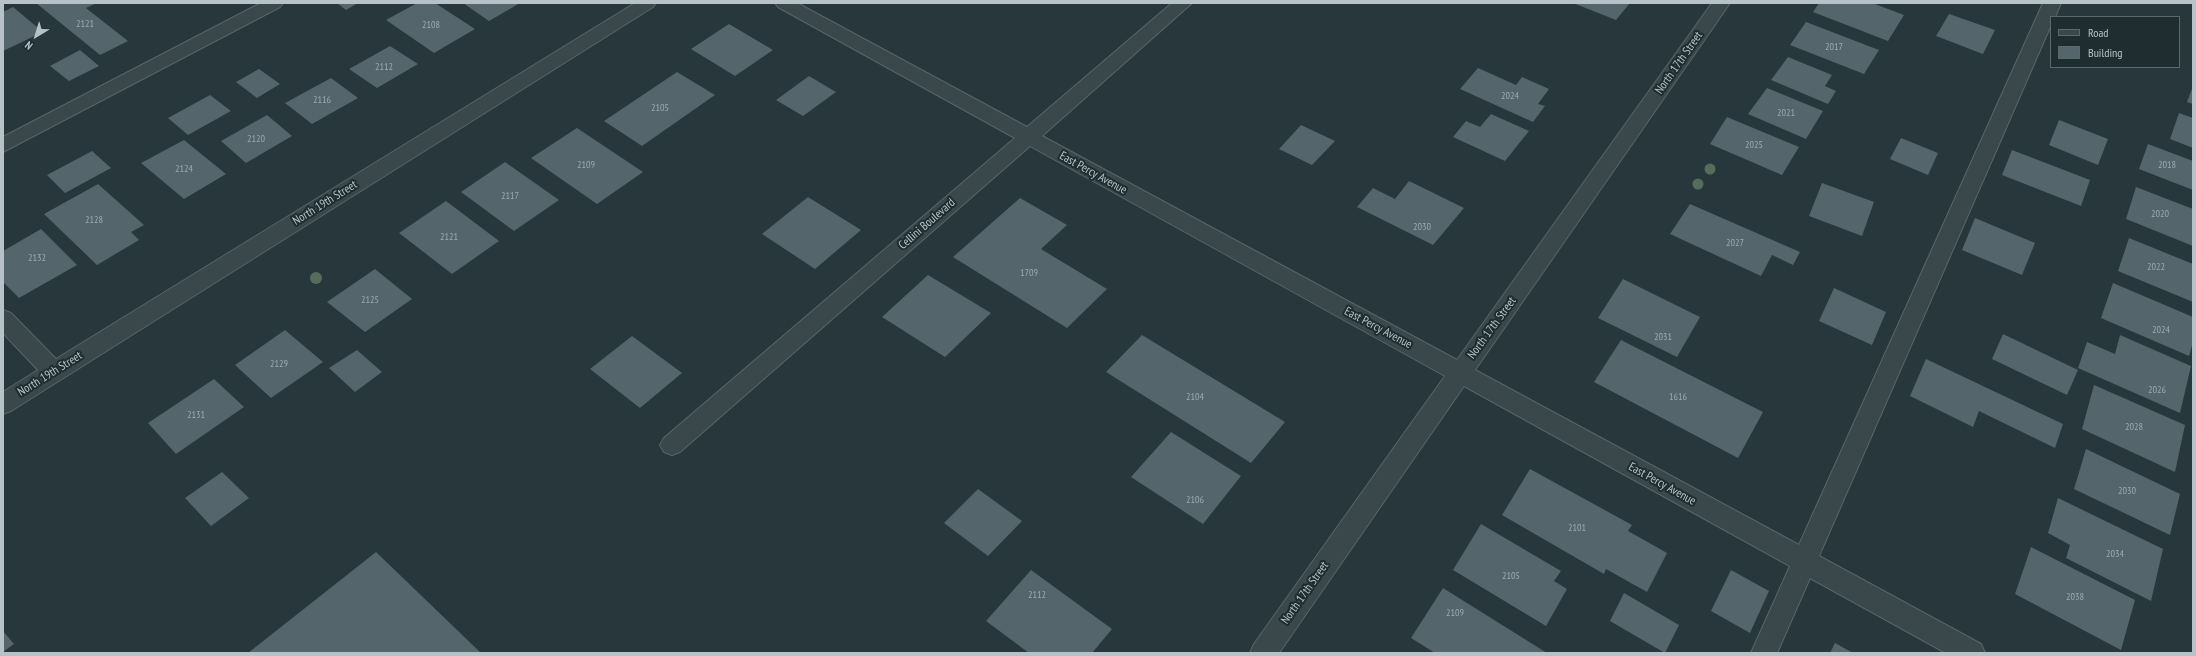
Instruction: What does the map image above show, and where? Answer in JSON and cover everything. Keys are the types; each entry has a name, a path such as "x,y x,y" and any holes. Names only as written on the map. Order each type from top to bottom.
{"street":[{"path":"3,145 274,3"},
{"name":"North 19th Street","path":"3,404 647,3"},
{"name":"East Percy Avenue","path":"784,3 1972,653"},
{"name":"Cellini Boulevard","path":"672,445 1027,136 1183,3"},
{"name":"North 17th Street","path":"1263,653 1721,3"},
{"path":"1764,653 2052,3"},
{"path":"3,319 54,372"}],"building":[{"path":"36,3 97,3 86,8 128,41 100,55"},
{"path":"337,3 358,3 346,10"},
{"path":"417,3 435,3 475,29 434,53 386,20"},
{"path":"463,3 520,3 489,21"},
{"path":"1573,3 1630,3 1616,20"},
{"path":"1819,3 1872,3 1904,15 1888,41 1813,12"},
{"path":"13,7 43,32 3,51 3,12"},
{"path":"1949,14 1995,30 1983,54 1936,36"},
{"path":"1806,22 1879,50 1864,74 1790,45"},
{"path":"729,24 773,50 735,76 691,49"},
{"path":"390,46 418,64 377,88 349,69"},
{"path":"80,50 99,66 69,81 50,66"},
{"path":"1788,57 1832,75 1825,86 1836,91 1828,104 1771,80"},
{"path":"1478,68 1516,85 1522,77 1549,89 1538,104 1545,106 1533,122 1460,89"},
{"path":"259,69 280,84 257,98 236,82"},
{"path":"677,72 715,95 642,146 604,121"},
{"path":"809,76 836,92 803,116 776,100"},
{"path":"331,78 358,98 312,124 285,103"},
{"path":"2193,86 2193,104 2187,102"},
{"path":"1767,88 1823,111 1806,139 1748,114"},
{"path":"210,95 231,111 188,135 168,118"},
{"path":"2179,113 2193,118 2193,148 2170,139"},
{"path":"1491,114 1529,131 1505,161 1453,137 1466,121 1480,127"},
{"path":"267,115 292,136 246,163 221,141"},
{"path":"1727,117 1799,147 1782,175 1710,144"},
{"path":"2059,120 2108,139 2098,165 2049,145"},
{"path":"1301,125 1335,141 1312,165 1279,149"},
{"path":"577,128 643,172 597,204 531,158"},
{"path":"1901,138 1938,153 1928,175 1890,159"},
{"path":"184,140 226,174 184,199 141,163"},
{"path":"2148,144 2193,161 2193,190 2139,169"},
{"path":"2012,150 2090,180 2081,206 2002,175"},
{"path":"92,151 111,168 65,193 47,175"},
{"path":"505,162 559,200 514,231 461,192"},
{"path":"1409,181 1464,208 1433,245 1357,207 1373,188 1395,199"},
{"path":"1822,183 1874,202 1862,236 1809,216"},
{"path":"98,184 144,225 131,232 139,240 97,265 44,214"},
{"path":"2136,187 2193,209 2193,246 2126,219"},
{"path":"808,197 861,230 815,269 762,234"},
{"path":"1020,198 1067,225 1041,249 1107,289 1067,328 953,257"},
{"path":"446,201 499,241 452,274 399,233"},
{"path":"1690,204 1800,252 1793,265 1772,255 1761,276 1670,234"},
{"path":"1975,218 2035,243 2022,275 1962,250"},
{"path":"41,229 77,265 19,298 3,282 3,251"},
{"path":"2129,238 2193,264 2193,302 2118,271"},
{"path":"375,269 412,299 365,332 327,302"},
{"path":"928,275 991,313 945,357 882,317"},
{"path":"1623,279 1700,317 1677,357 1598,318"},
{"path":"2113,283 2193,317 2193,342 2189,356 2101,318"},
{"path":"1834,288 1886,312 1872,345 1819,321"},
{"path":"285,330 323,362 271,398 235,365"},
{"path":"2003,334 2078,370 2067,395 1992,359"},
{"path":"1142,335 1285,422 1251,463 1106,372"},
{"path":"2120,335 2191,366 2180,413 2078,368 2087,342 2115,354"},
{"path":"632,336 682,373 640,408 590,369"},
{"path":"1621,340 1763,412 1738,458 1594,382"},
{"path":"357,350 382,372 355,392 329,368"},
{"path":"1926,359 2063,424 2055,448 1979,411 1973,427 1910,396"},
{"path":"214,379 244,407 176,454 148,423"},
{"path":"2094,385 2185,425 2175,472 2082,429"},
{"path":"1171,432 1241,476 1203,524 1131,477"},
{"path":"2086,449 2180,494 2170,535 2074,489"},
{"path":"1530,469 1632,525 1628,531 1667,553 1647,592 1606,569 1604,574 1502,515"},
{"path":"222,472 249,498 211,526 185,498"},
{"path":"978,489 1022,521 988,556 944,523"},
{"path":"2058,498 2163,549 2151,601 2066,558 2070,545 2048,533"},
{"path":"1481,524 1561,571 1554,581 1567,589 1546,626 1453,570"},
{"path":"2031,547 2135,600 2121,650 2015,594"},
{"path":"376,552 481,653 248,653"},
{"path":"1031,570 1112,629 1092,653 1029,653 986,621"},
{"path":"1731,570 1769,591 1750,633 1711,611"},
{"path":"1443,588 1547,653 1435,653 1411,638"},
{"path":"1624,593 1679,625 1665,653 1610,621"},
{"path":"3,631 14,644 3,652"},
{"path":"1835,643 1853,653 1830,653"}]}
